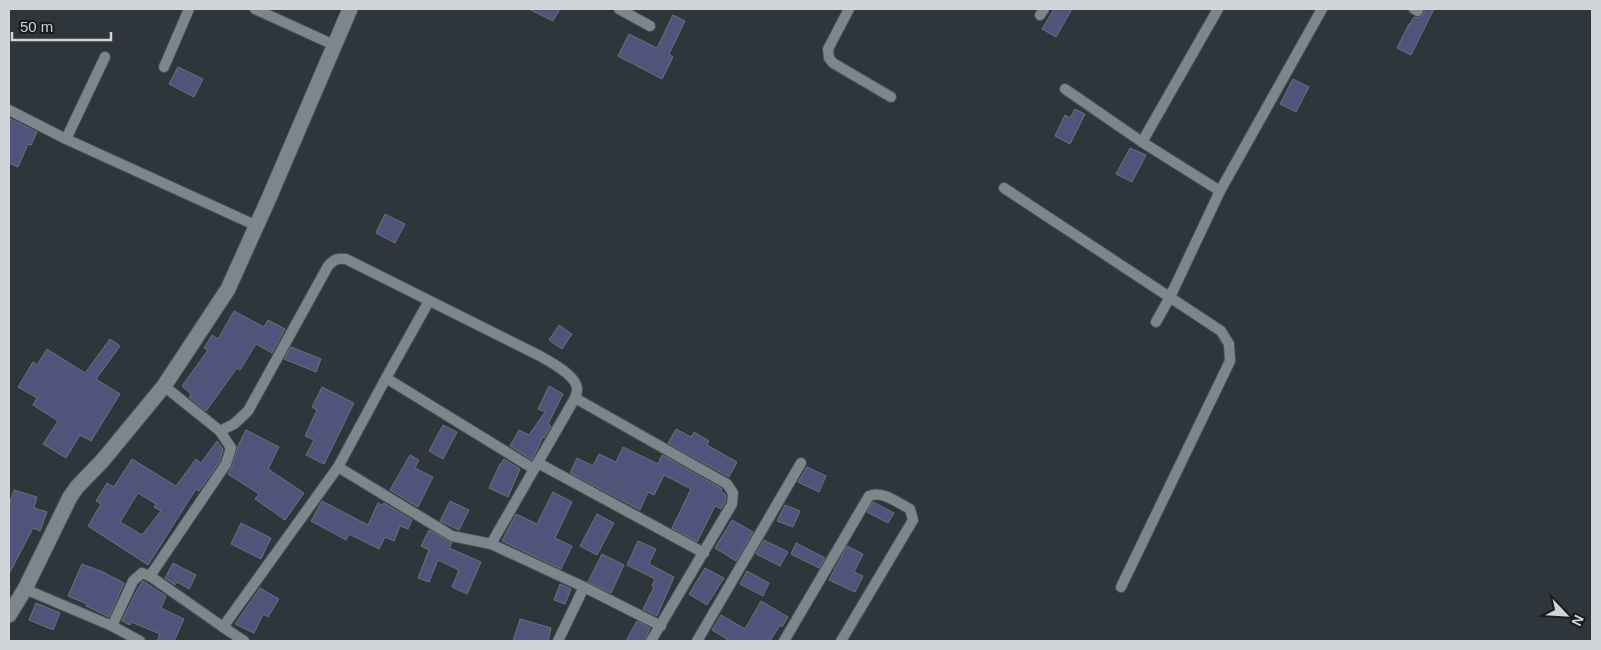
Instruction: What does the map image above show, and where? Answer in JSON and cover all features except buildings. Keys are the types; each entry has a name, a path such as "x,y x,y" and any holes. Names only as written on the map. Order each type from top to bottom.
{"main road":[{"path":"9,615 25,589 74,492 164,386 228,289 350,9"}],"street":[{"path":"164,67 189,9"},
{"path":"255,9 334,45"},
{"path":"619,9 650,26"},
{"path":"849,9 828,49 829,58 834,64 891,97"},
{"path":"1142,142 1218,9"},
{"path":"1156,322 1170,297 1220,191 1322,9"},
{"path":"66,139 105,57"},
{"path":"1065,89 1142,142 1220,191"},
{"path":"9,110 66,139 257,226"},
{"path":"1004,188 1221,331 1229,344 1230,361 1121,587"},
{"path":"220,431 234,424 248,411 328,266 339,258 346,259 538,354 574,380 578,388 575,398 492,544"},
{"path":"223,627 338,467 429,301"},
{"path":"386,378 536,466 704,553"},
{"path":"150,576 226,464 231,448 220,431 164,386"},
{"path":"575,398 727,484 733,493 732,504 651,641"},
{"path":"697,641 801,463"},
{"path":"338,467 452,536 492,544 661,626"},
{"path":"784,641 868,496 874,493 880,494 910,509 913,520 841,641"},
{"path":"112,626 133,581 142,573 150,576 244,641"},
{"path":"558,641 584,587"},
{"path":"25,589 112,626 140,641"}]}
